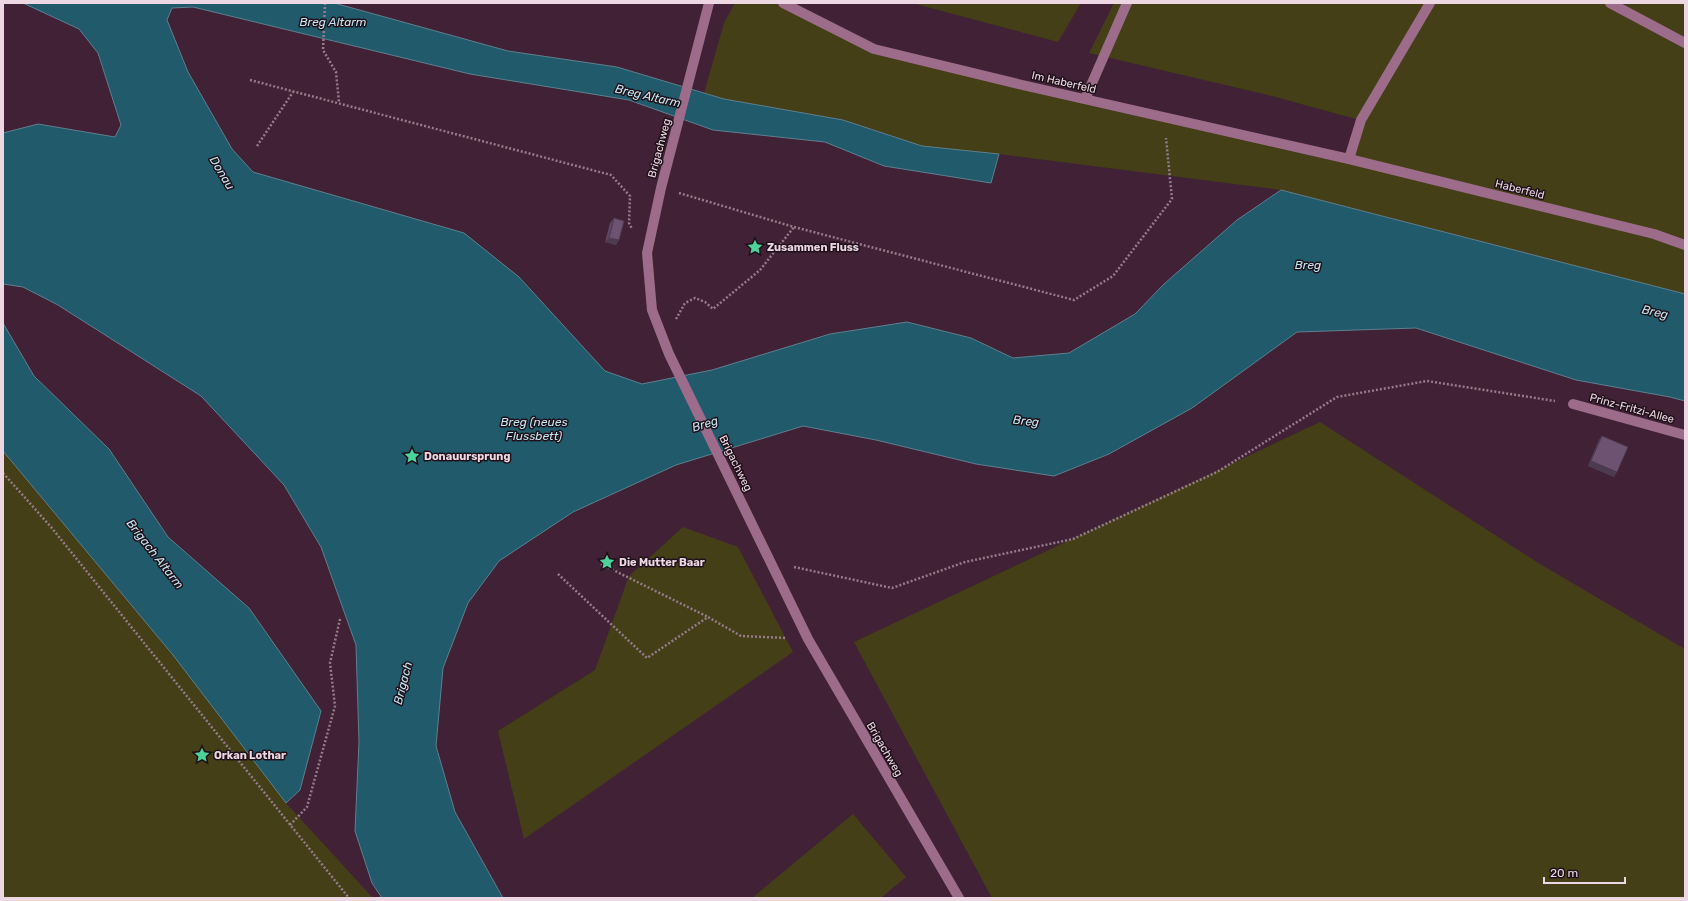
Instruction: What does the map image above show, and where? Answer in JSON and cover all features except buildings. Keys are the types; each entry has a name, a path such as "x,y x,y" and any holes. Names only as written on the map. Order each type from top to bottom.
{"street":[{"name":"Brigachweg","path":"709,3 661,188 647,253 652,310 670,354 808,638 959,898"},
{"name":"Im Haberfeld","path":"783,3 874,49 1349,159"},
{"path":"1085,99 1127,3"},
{"path":"1349,159 1361,120 1430,3"},
{"path":"1610,3 1685,43"},
{"name":"Haberfeld","path":"1349,159 1654,234 1685,245"},
{"name":"Prinz-Fritzi-Allee","path":"1573,404 1685,435"}],"path":[{"path":"325,3 323,50 336,72 339,102"},
{"path":"250,80 293,92 339,102 611,176 630,196 629,223 638,242 647,253"},
{"path":"257,146 293,92"},
{"path":"661,188 794,227 1074,300 1113,276 1172,199 1164,116"},
{"path":"664,340 686,303 695,298 704,302 713,309 760,270 794,227"},
{"path":"772,562 892,588 965,562 1073,539 1217,472 1337,397 1427,380 1573,404"},
{"path":"3,473 51,527 349,898"},
{"path":"601,564 708,617 741,636 808,638"},
{"path":"558,574 647,658 708,617"},
{"path":"290,825 307,807 335,706 330,663 340,619"}],"shaded area":[{"path":"735,3 783,3 874,49 1349,159 1360,120 1268,95 1089,53 1114,3 1685,3 1685,294 1281,190 999,154 922,146 843,120 724,99 704,93 724,23"},
{"path":"912,3 1081,3 1058,42"},
{"path":"1320,422 1540,564 1685,649 1685,898 992,898 854,642"},
{"path":"3,451 173,655 286,803 373,898 3,898"},
{"path":"683,527 738,547 793,652 524,839 498,731 595,670 629,576"},
{"path":"853,814 906,877 881,898 752,898"}],"water":[{"path":"23,3 334,3 508,51 617,67 724,99 843,120 922,146 999,154 991,183 884,166 825,142 713,130 629,100 470,74 193,7 172,8 167,20 188,72 232,149 253,172 464,233 519,277 605,371 642,384 712,370 830,334 907,322 971,338 1013,358 1069,353 1135,314 1164,284 1237,220 1281,190 1685,294 1685,401 1576,380 1416,328 1297,332 1192,408 1109,454 1054,476 976,464 876,440 803,426 676,465 573,512 499,561 468,603 443,668 436,746 455,812 503,898 382,898 372,883 355,831 359,742 356,645 321,547 284,485 201,396 58,305 23,287 3,284 3,133 38,124 115,137 121,125 98,53 79,29"},
{"name":"Brigach Altarm","path":"3,323 34,376 109,449 168,537 249,608 321,711 300,790 286,803 173,655 3,451"}],"place":[{"name":"Zusammen Fluss","path":"755,247"},
{"name":"Donauursprung","path":"412,456"},
{"name":"Die Mutter Baar","path":"607,562"},
{"name":"Orkan Lothar","path":"202,755"}],"water label":[{"name":"Breg Altarm","path":"333,22"},
{"name":"Breg Altarm","path":"648,96"},
{"name":"Donau","path":"222,173"},
{"name":"Breg","path":"1308,265"},
{"name":"Breg","path":"1655,312"},
{"name":"Breg","path":"1026,421"},
{"name":"Breg","path":"705,424"},
{"name":"Breg (neues Flussbett)","path":"534,429"},
{"name":"Brigach","path":"403,683"}]}
